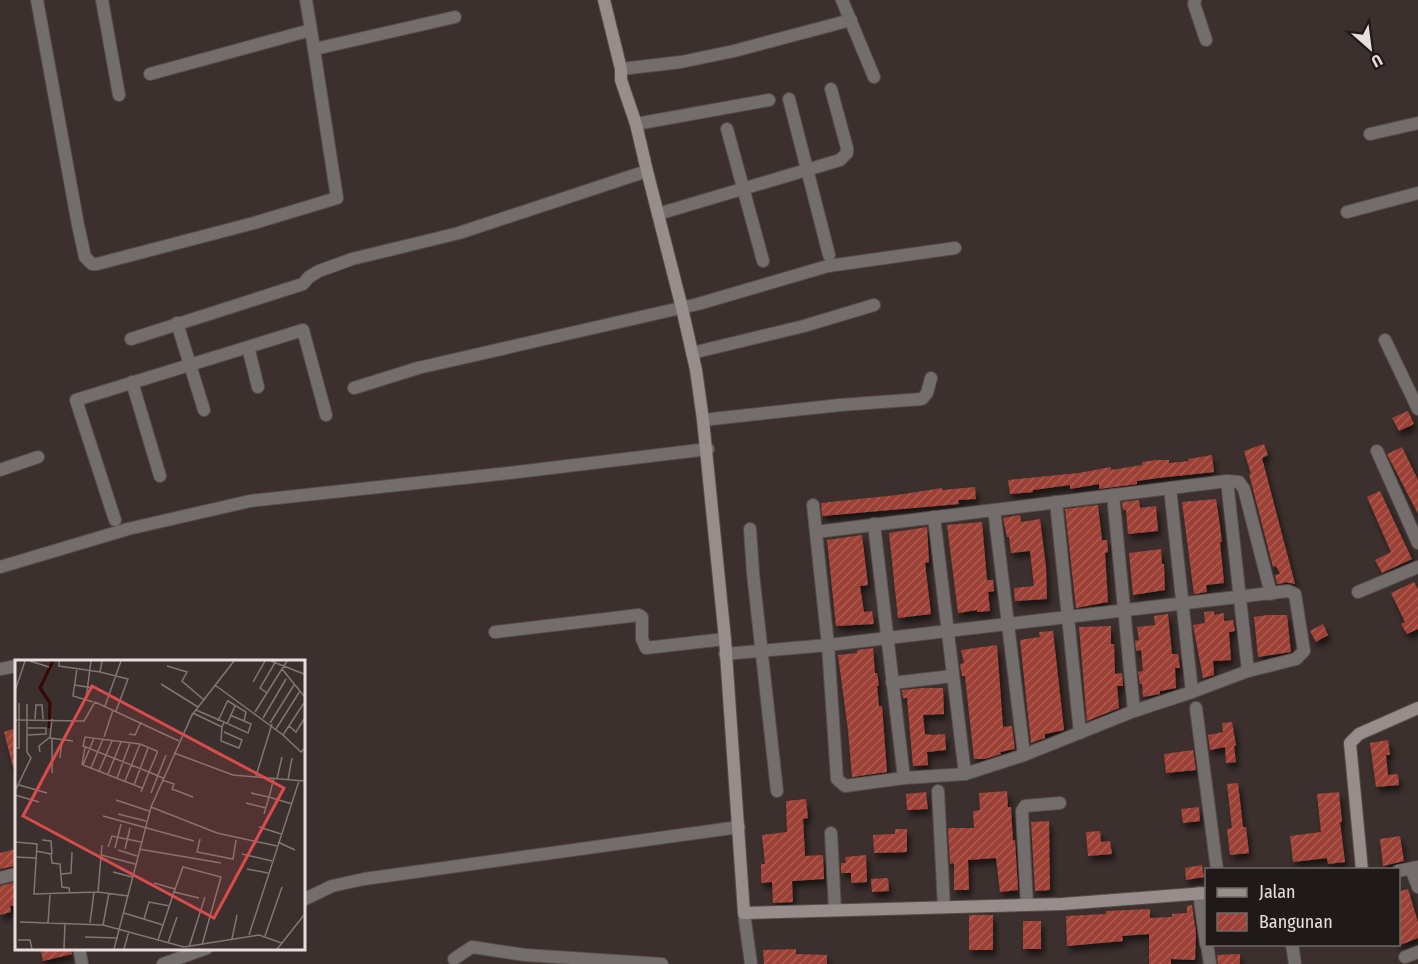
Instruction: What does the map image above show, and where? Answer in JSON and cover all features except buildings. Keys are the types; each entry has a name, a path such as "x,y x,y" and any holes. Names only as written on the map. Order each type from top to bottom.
{"street":[{"path":"37,0 78,225 85,257 92,264 242,226 337,198 306,0"},
{"path":"102,0 119,95"},
{"path":"604,0 621,69 621,81 636,124 641,174 658,214 683,308 701,351 713,418 700,450 728,654 739,827 751,913 751,964"},
{"path":"842,0 874,77"},
{"path":"1196,0 1194,4 1206,39"},
{"path":"315,49 455,17"},
{"path":"621,69 681,62 734,51 851,20"},
{"path":"150,74 311,30"},
{"path":"658,214 840,160 847,153 847,148 831,88"},
{"path":"789,99 829,255"},
{"path":"636,124 769,100"},
{"path":"1370,134 1418,123"},
{"path":"727,129 763,261"},
{"path":"131,339 303,285 309,277 319,271 352,259 459,233 641,174"},
{"path":"1347,212 1418,193"},
{"path":"354,388 418,368 683,308 828,266 955,248"},
{"path":"701,351 804,326 874,305"},
{"path":"177,323 204,410"},
{"path":"115,520 76,400 303,330 326,415"},
{"path":"1385,340 1418,409"},
{"path":"248,347 258,387"},
{"path":"713,418 922,399 927,393 931,378"},
{"path":"132,382 160,476"},
{"path":"0,567 128,529 250,501 700,450"},
{"path":"1377,451 1418,543"},
{"path":"0,470 38,457"},
{"path":"1227,481 1248,671"},
{"path":"816,532 1227,481 1239,482 1244,489 1270,594"},
{"path":"1170,488 1192,692"},
{"path":"1113,495 1134,711"},
{"path":"1056,502 1080,733"},
{"path":"728,654 828,645 1288,591 1295,594 1304,651 1296,659 1248,671 1134,711 1024,755 965,774 904,778 845,786 837,779 828,645 813,505"},
{"path":"994,510 1024,755"},
{"path":"934,517 965,774"},
{"path":"874,524 904,778"},
{"path":"750,529 777,791"},
{"path":"1358,592 1418,567"},
{"path":"495,632 639,615 642,617 642,639 646,648 725,639"},
{"path":"0,669 15,666"},
{"path":"892,683 953,676"},
{"path":"1196,708 1217,868"},
{"path":"1362,868 1350,742 1359,734 1418,708"},
{"path":"938,791 944,907"},
{"path":"1027,905 1022,811 1025,806 1060,803"},
{"path":"304,900 332,886 364,879 739,827"},
{"path":"831,833 835,910"},
{"path":"1409,869 1418,887"},
{"path":"0,878 15,874"},
{"path":"751,913 1027,905 1203,893 1205,918"},
{"path":"1207,946 1209,964"},
{"path":"1292,946 1295,964"},
{"path":"454,959 472,947 525,955 662,964"},
{"path":"79,949 81,964"},
{"path":"163,964 203,949 203,964"},
{"path":"1405,957 1418,952"}]}
